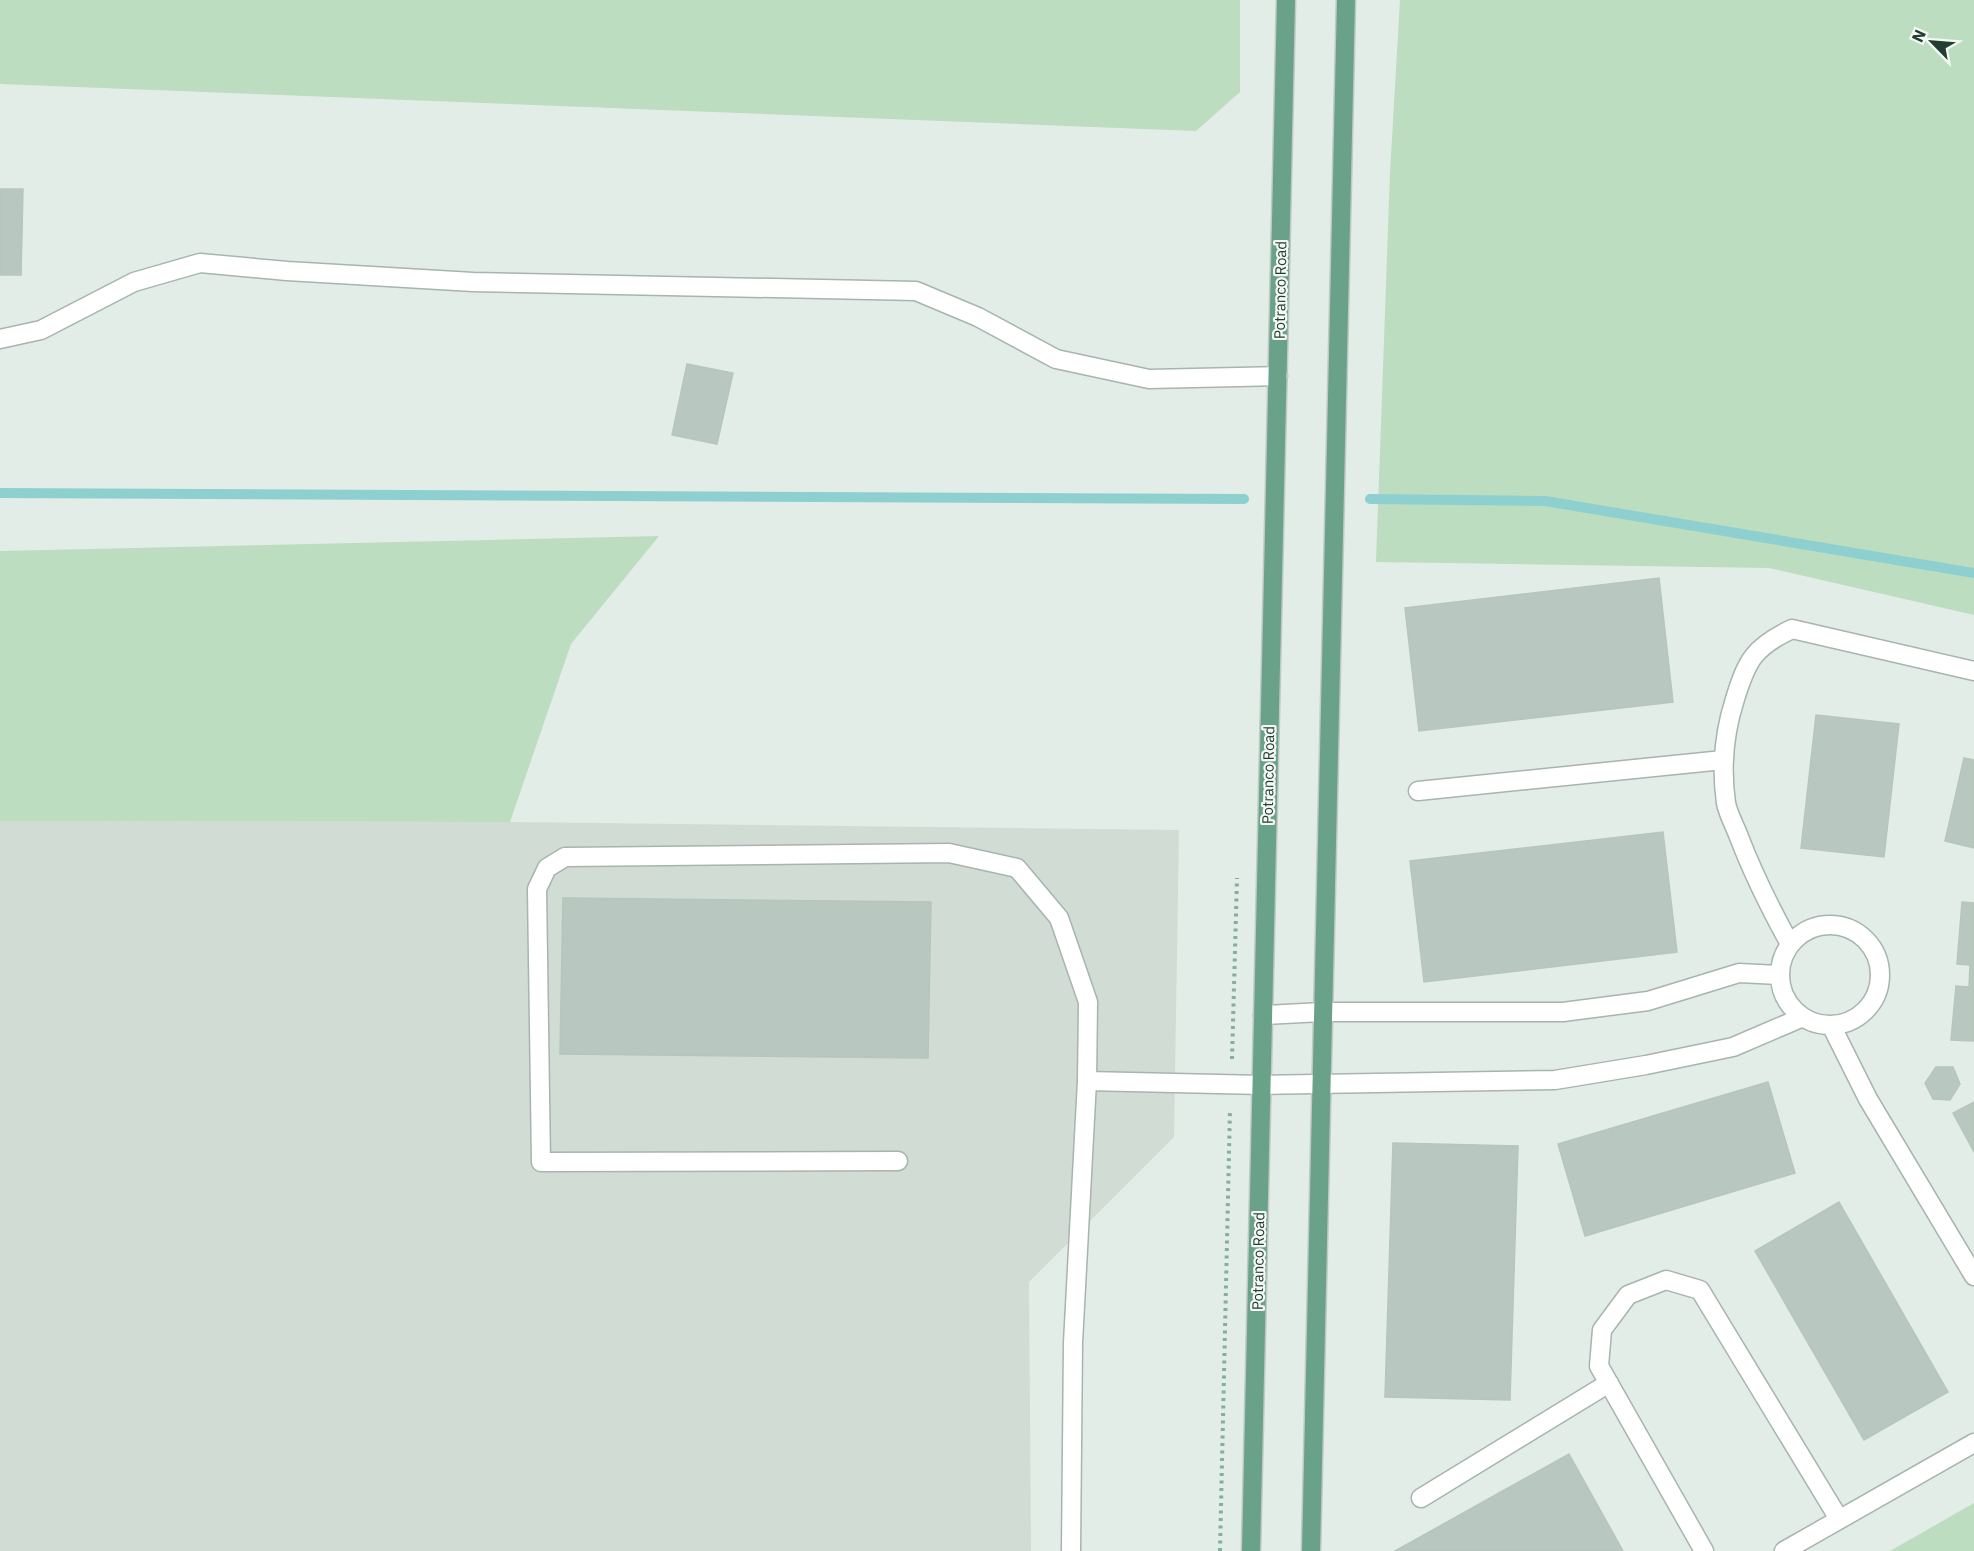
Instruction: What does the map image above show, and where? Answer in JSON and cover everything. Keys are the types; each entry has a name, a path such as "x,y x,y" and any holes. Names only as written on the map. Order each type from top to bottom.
{"main road":[{"name":"Potranco Road","path":"1251,1551 1286,0"},
{"path":"1311,1551 1346,0"}],"lane":[{"path":"0,339 40,330 134,282 200,263 287,271 473,282 916,291 978,317 1056,359 1149,379 1278,376"},
{"path":"1790,944 1754,878 1726,805 1723,760 1727,722 1752,656 1772,639 1792,629 1974,670"},
{"path":"1418,791 1723,760"},
{"path":"898,1161 541,1162 537,890 547,868 565,857 949,853 1017,868 1059,918 1088,1002 1087,1081 1073,1343 1071,1551"},
{"path":"1834,925 1850,929 1864,938 1874,952 1879,968 1878,984 1873,1000 1862,1013 1848,1022 1831,1025 1816,1023 1803,1017 1786,999 1779,975 1782,959 1790,944 1802,933 1817,926 1834,925"},
{"path":"1263,1015 1322,1012 1563,1012 1648,1001 1739,973 1779,975"},
{"path":"1087,1081 1262,1086 1555,1080 1646,1065 1733,1047 1803,1017"},
{"path":"1831,1025 1868,1100 1974,1276"},
{"path":"1704,1551 1599,1366 1602,1330 1628,1295 1666,1280 1700,1290 1839,1520"},
{"path":"1421,1498 1609,1383"},
{"path":"1784,1551 1974,1443"}],"shaded area":[{"path":"0,821 510,822 1179,830 1174,1137 1029,1282 1031,1551 0,1551"}],"green space":[{"path":"0,0 1240,0 1240,92 1196,131 0,84"},
{"path":"1400,0 1974,0 1974,615 1769,568 1376,562 1390,173"},
{"path":"659,536 571,644 510,822 0,821 0,551"},
{"path":"1974,1503 1974,1551 1890,1551"}],"building":[{"path":"0,189 23,189 21,275 0,275"},
{"path":"687,364 733,373 717,444 672,435"},
{"path":"1659,578 1673,702 1419,731 1405,608"},
{"path":"1816,715 1899,724 1884,857 1801,848"},
{"path":"1964,758 1974,760 1974,848 1945,841"},
{"path":"1663,832 1677,952 1424,982 1410,861"},
{"path":"563,898 931,902 928,1058 560,1054"},
{"path":"1962,902 1974,903 1974,1041 1951,1040 1956,986 1969,987 1970,965 1957,964"},
{"path":"1936,1067 1953,1067 1960,1084 1950,1100 1933,1099 1925,1083"},
{"path":"1768,1082 1795,1173 1585,1236 1558,1144"},
{"path":"1974,1102 1974,1152 1953,1113"},
{"path":"1393,1143 1518,1146 1510,1400 1385,1397"},
{"path":"1839,1202 1948,1392 1864,1440 1755,1251"},
{"path":"1569,1454 1623,1551 1395,1551"}],"waterway":[{"path":"0,493 1244,499"},
{"path":"1370,499 1545,501 1974,573"}]}
